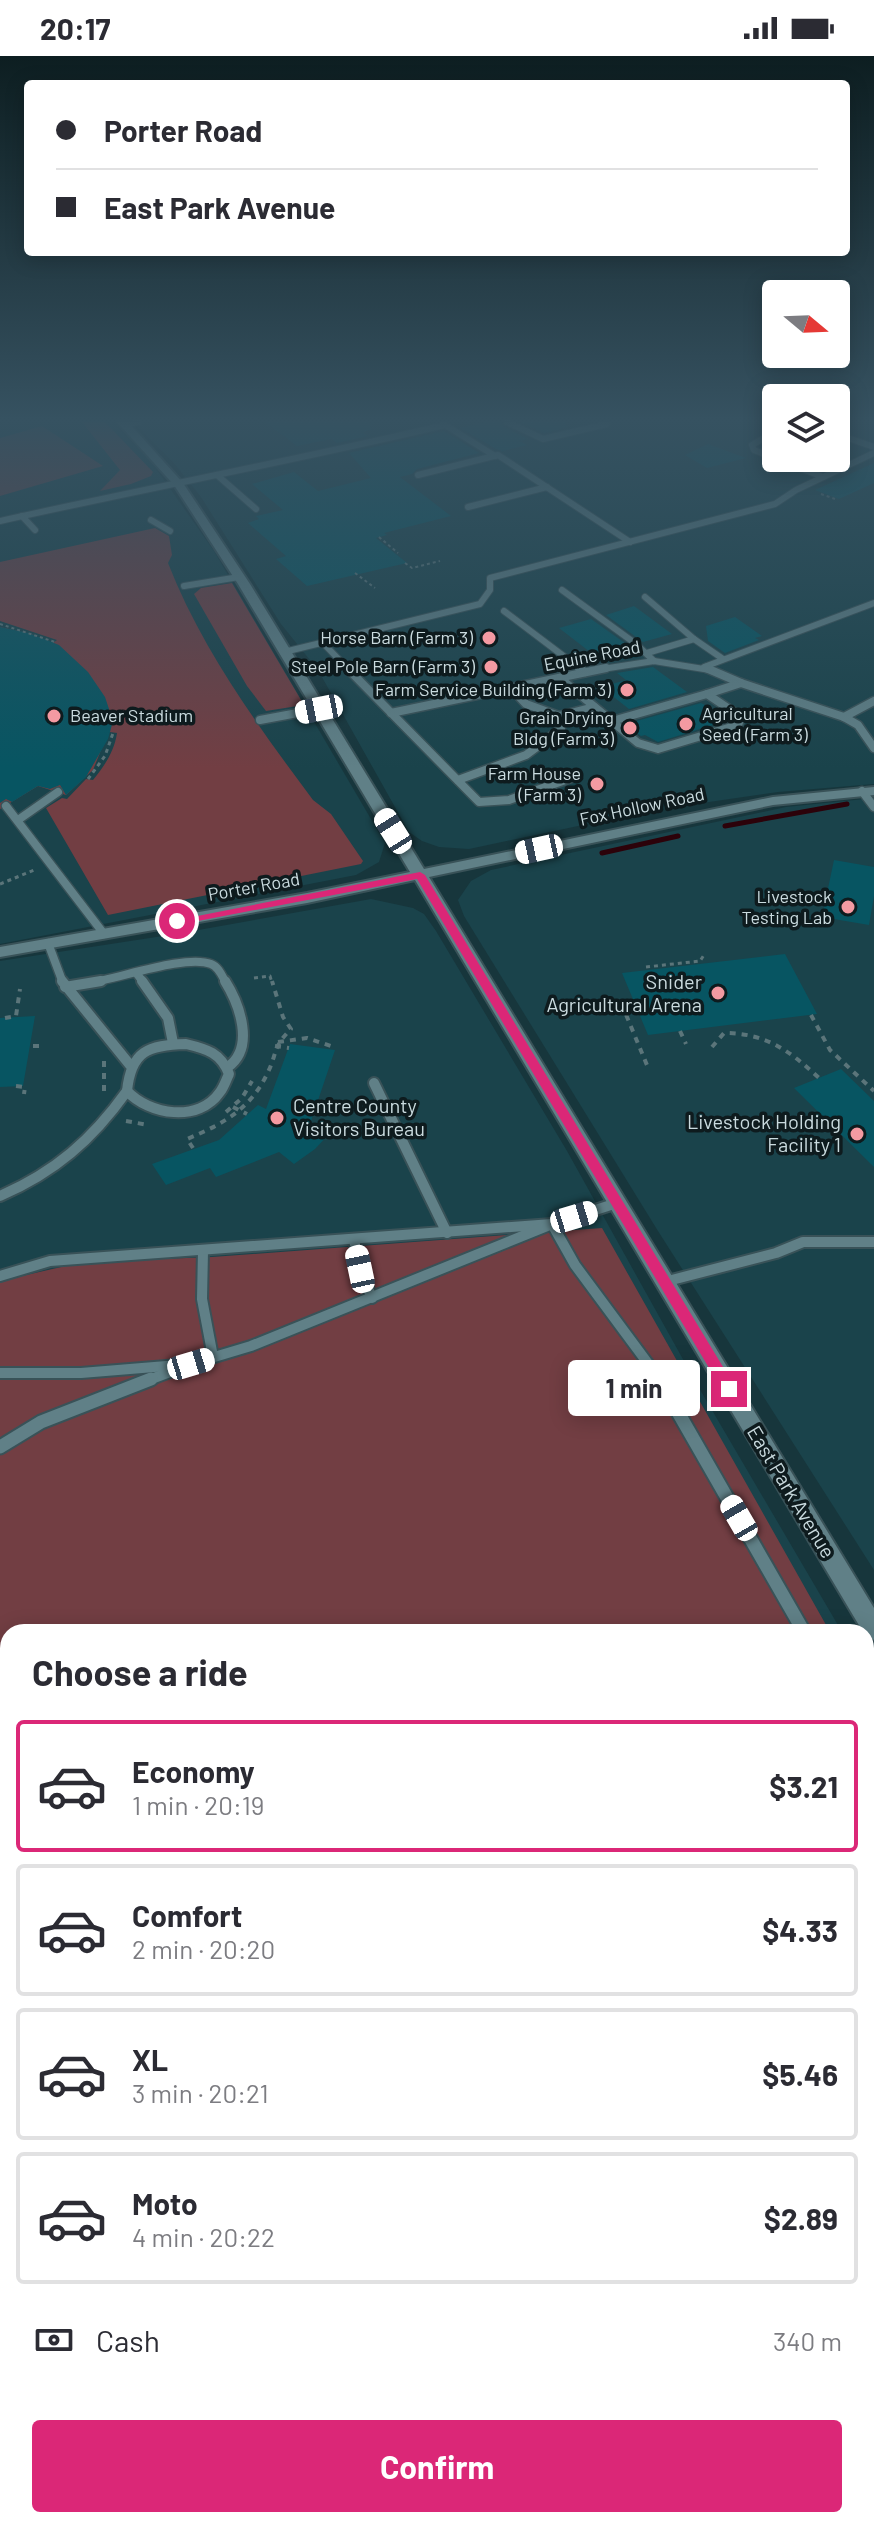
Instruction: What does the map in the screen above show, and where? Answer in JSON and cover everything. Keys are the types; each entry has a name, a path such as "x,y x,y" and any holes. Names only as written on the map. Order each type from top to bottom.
{"main road":[{"name":"East Park Avenue","path":"213,537 871,1624"},
{"name":"Fox Hollow Road","path":"420,875 721,810 812,795 868,791"},
{"name":"Porter Road","path":"0,952 420,875"}],"lane":[{"path":"623,537 630,542"},
{"path":"284,652 325,645 480,604 490,590 490,578 648,537"},
{"path":"184,586 239,577"},
{"path":"562,590 654,661"},
{"path":"645,597 723,659"},
{"path":"704,667 874,603"},
{"path":"504,611 585,672"},
{"path":"647,653 694,639"},
{"path":"325,645 479,802 509,800 571,778"},
{"name":"Equine Road","path":"391,713 585,672 654,661 704,667 741,683 844,717 858,725 874,748"},
{"path":"560,678 638,743 658,749 738,725 741,717 707,694"},
{"path":"612,721 741,683"},
{"path":"511,688 526,704 559,716 594,707"},
{"path":"844,717 874,701"},
{"path":"260,720 319,709"},
{"path":"458,780 513,763 548,743 561,729 559,716"},
{"path":"868,791 874,807"},
{"path":"18,820 58,792"},
{"path":"6,806 104,934"},
{"path":"48,943 50,955 65,987 79,1006 102,1027 130,1065"},
{"path":"65,987 137,974 179,962 197,961 217,968 238,1002 243,1028 243,1050 238,1060 228,1067"},
{"path":"137,974 168,1018 173,1043"},
{"path":"173,1043 208,1047 222,1056 228,1067 227,1081 220,1093 209,1102 190,1110 171,1113 146,1108 127,1091 125,1079 130,1065 141,1055 173,1043"},
{"path":"374,1083 447,1233"},
{"path":"0,1196 56,1170 76,1154 102,1127 127,1091"},
{"path":"0,1447 41,1422 191,1364 251,1346 552,1224 617,1203"},
{"path":"0,1276 50,1261 552,1224"},
{"path":"552,1224 575,1265 661,1382 799,1624"},
{"path":"354,1240 360,1269 372,1298"},
{"path":"664,1282 776,1253 803,1242 874,1242"},
{"path":"203,1251 202,1299 213,1357"},
{"path":"0,1373 81,1373 191,1364"}],"path":[{"path":"379,537 398,553"},
{"path":"405,563 412,568 440,561"},
{"path":"355,573 375,588"},
{"path":"0,624 55,642"},
{"path":"88,779 105,756 113,733"},
{"path":"98,755 105,756"},
{"path":"0,884 51,863"},
{"path":"646,967 700,961 704,955"},
{"path":"5,1018 16,1016 20,989"},
{"path":"635,1003 622,1005 649,1070"},
{"path":"811,1015 830,1050 874,1091"},
{"path":"680,1031 686,1044"},
{"path":"712,1047 724,1033 739,1033 788,1049 819,1078"},
{"path":"289,1048 276,1044 317,1040 326,1043 330,1049"},
{"path":"33,1046 45,1046"},
{"path":"16,1086 25,1087 24,1094"},
{"path":"233,1107 247,1114"},
{"path":"202,1123 208,1131"}],"shaded area":[{"path":"0,537 204,537 385,843 379,862 356,875 0,944"},
{"path":"112,537 169,537 172,555 168,563 214,657 313,800 331,814 363,861 361,864 108,915 46,808 62,798 67,799 86,779 93,780 105,764 117,733 110,732 110,728 93,770 66,795 38,786 0,809 0,627 32,634 66,652 53,643 57,640 0,621 0,562"},
{"path":"226,537 874,537 874,784 778,792 654,810 469,849 439,847 409,832 318,670 281,624"},
{"path":"232,583 304,705 266,711 247,686 194,594 201,588"},
{"path":"874,798 874,1570 658,1231 464,916 458,900 471,881 491,870 786,807"},
{"path":"371,899 413,908 424,914 567,1151 699,1388 837,1624 0,1624 0,961"},
{"path":"602,1228 825,1624 0,1624 0,1281 83,1262 212,1257"}],"building":[{"path":"265,537 378,537 376,538 407,563 307,586 276,559 286,556"},
{"path":"634,606 672,634 643,642 606,615"},
{"path":"735,617 762,636 725,653 708,641 706,626"},
{"path":"591,619 629,646 626,648 639,657 603,662 559,628"},
{"name":"Beaver Stadium","path":"0,627 29,633 59,645 88,672 105,697 113,721 108,739 86,777 66,795 60,785 50,789 38,786 12,802 6,799 0,803"},
{"name":"Farm Service Building (Farm 3)","path":"653,667 687,692 629,709 601,687 626,680 617,673"},
{"name":"Agricultural Seed (Farm 3)","path":"701,703 732,719 658,742 641,736 626,724"},
{"name":"Livestock Testing Lab","path":"834,860 874,867 874,896 869,925 822,917"},
{"name":"Snider Agricultural Arena","path":"785,954 817,1014 648,1035 622,973"},
{"path":"35,1016 23,1086 0,1087 0,1018"},
{"name":"Centre County Visitors Bureau","path":"290,1044 335,1050 310,1124 332,1131 315,1149 294,1164 279,1152 216,1177 210,1168 166,1185 152,1164 219,1140 258,1105 266,1109"},
{"name":"Livestock Holding Facility 1","path":"841,1069 874,1101 874,1167 794,1088"}],"waterway":[{"path":"725,826 847,804"},
{"path":"602,853 678,836"}],"place":[{"name":"Horse Barn (Farm 3)","path":"489,638"},
{"name":"Steel Pole Barn (Farm 3)","path":"491,667"},
{"name":"Farm Service Building (Farm 3)","path":"627,690"},
{"name":"Beaver Stadium","path":"54,716"},
{"name":"Agricultural Seed (Farm 3)","path":"686,724"},
{"name":"Grain Drying Bldg (Farm 3)","path":"630,728"},
{"name":"Farm House (Farm 3)","path":"597,784"},
{"name":"Livestock Testing Lab","path":"848,907"},
{"name":"Snider Agricultural Arena","path":"718,993"},
{"name":"Centre County Visitors Bureau","path":"277,1118"},
{"name":"Livestock Holding Facility 1","path":"857,1134"}],"route":[{"path":"177,921 420,875 729,1389"}]}
